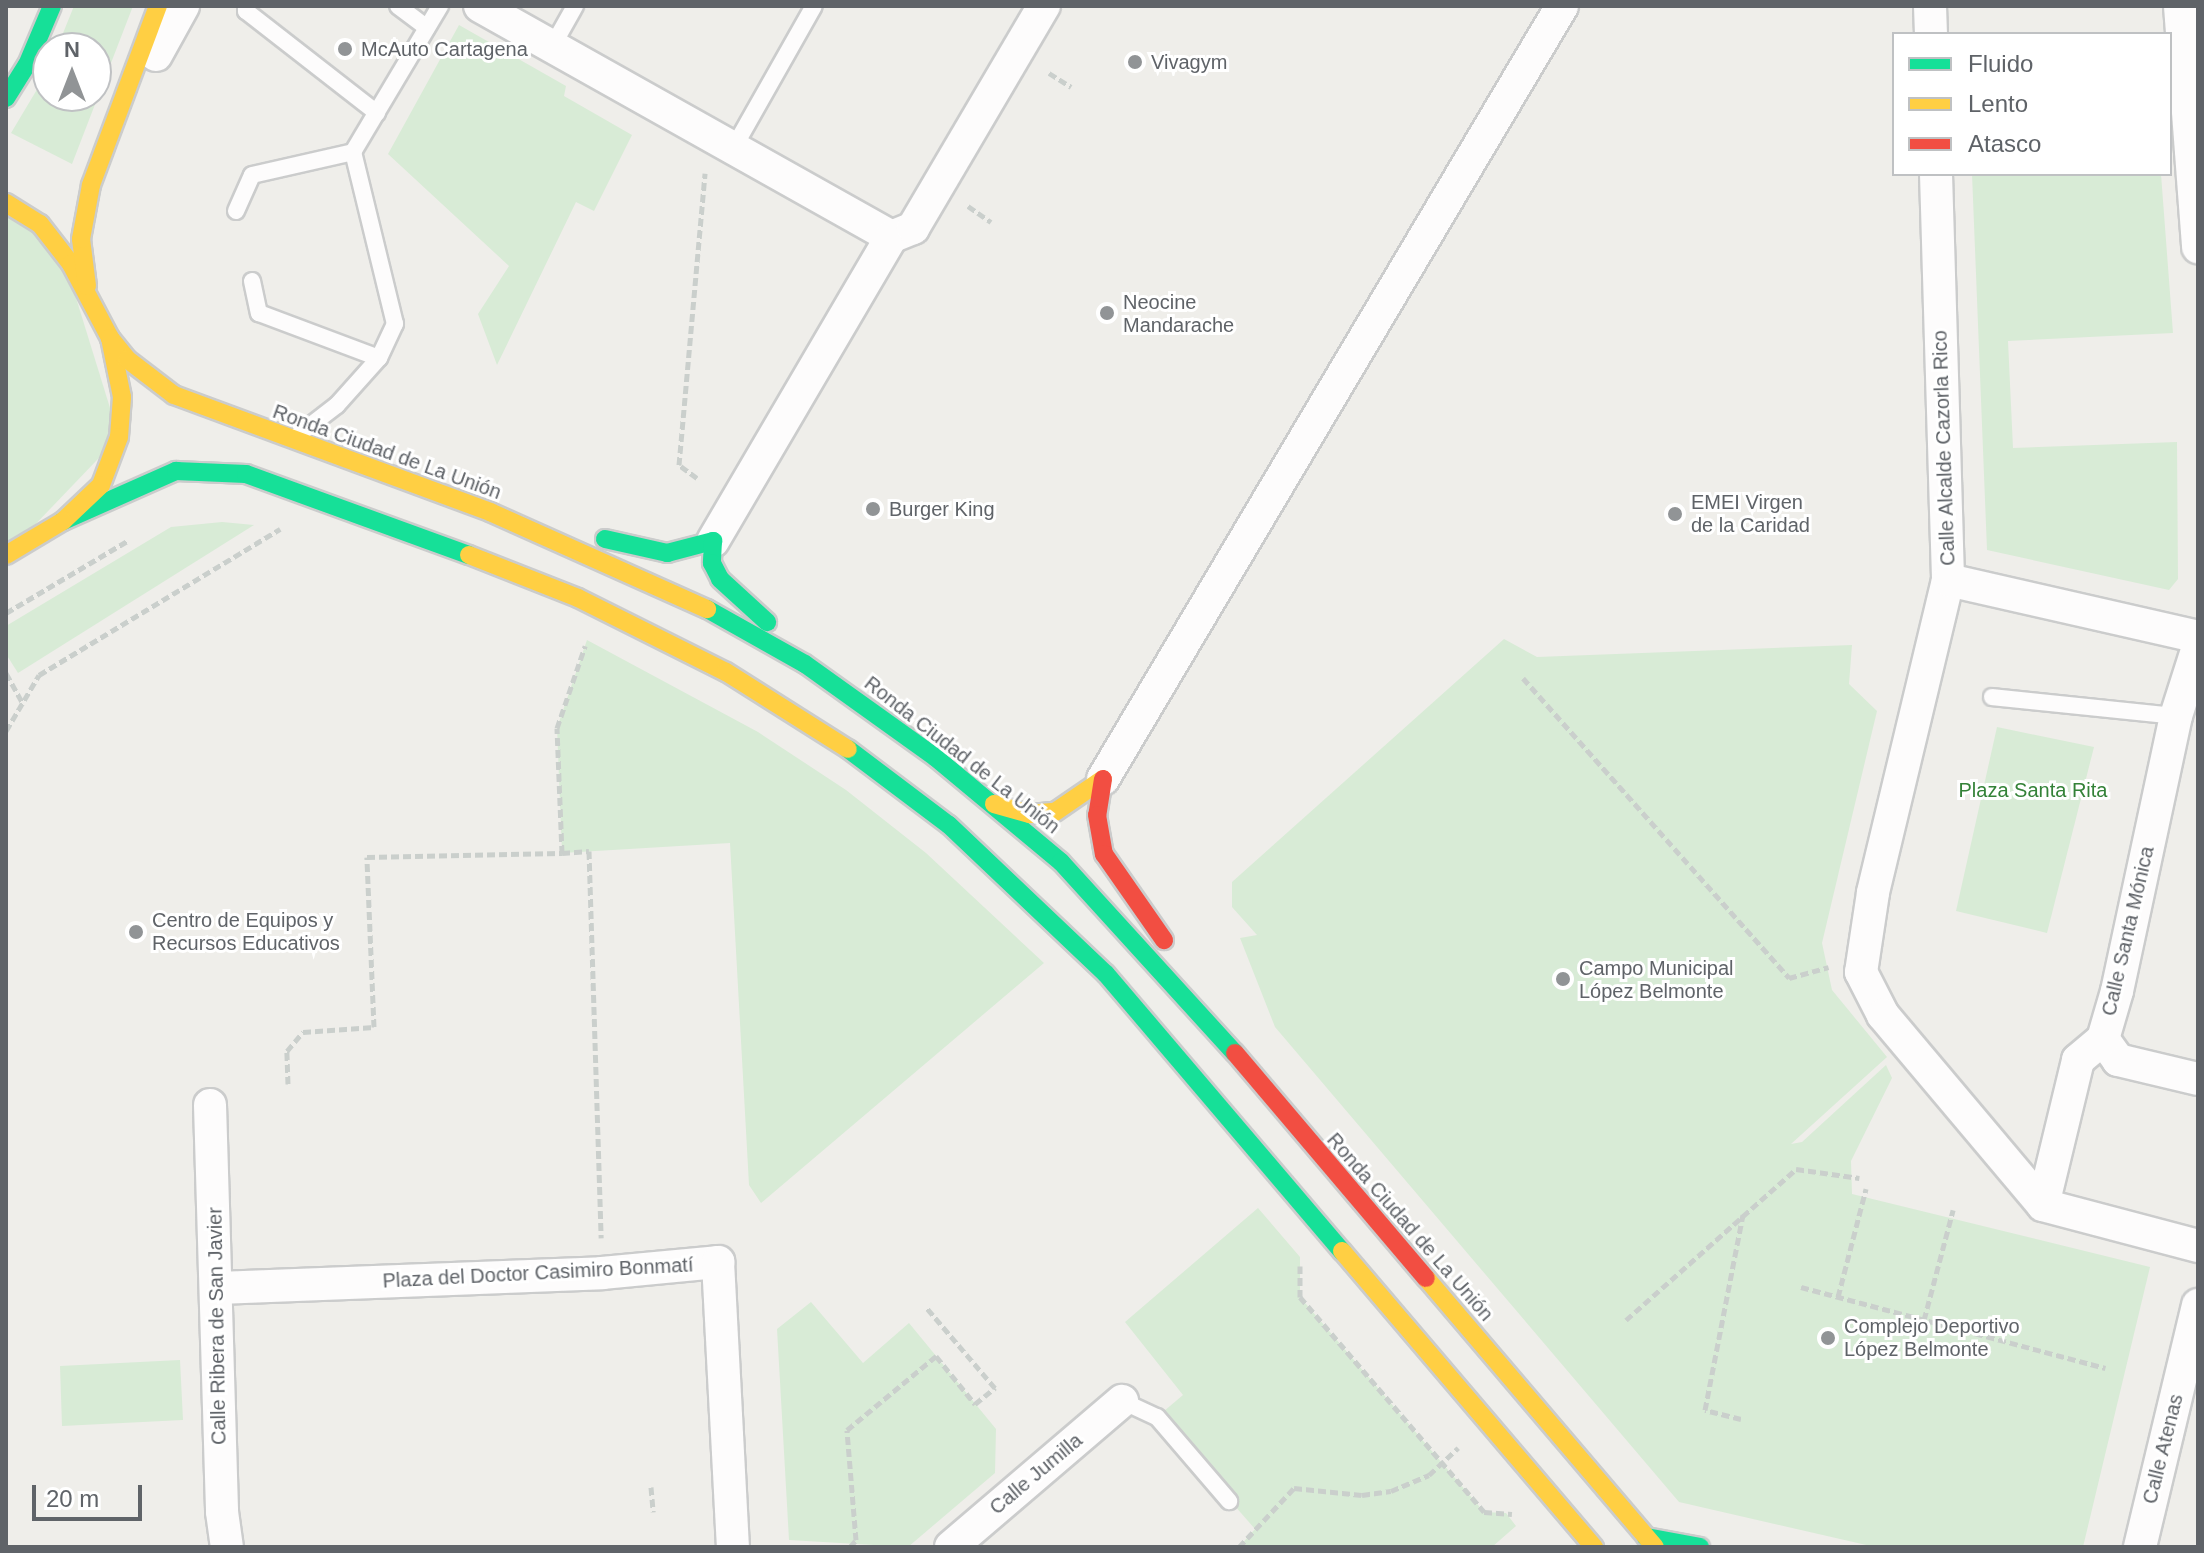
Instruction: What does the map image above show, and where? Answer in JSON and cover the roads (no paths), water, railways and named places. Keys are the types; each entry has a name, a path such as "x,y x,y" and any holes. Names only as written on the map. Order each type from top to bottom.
{"main road":[{"path":"6,98 27,65 52,6"},
{"path":"96,311 81,239 102,152 158,6"},
{"path":"6,203 40,224 60,246 110,338 122,397 119,437 101,485 63,521"},
{"name":"Ronda Ciudad de La Unión","path":"110,338 127,359 174,395 490,512 695,603 805,664 875,711 992,803 1099,901 1228,1046 1650,1542"},
{"path":"6,555 63,521 176,471 246,474 380,519 578,598 700,657 821,729 949,825 1106,974 1594,1547"},
{"path":"490,512 667,553 713,541 712,563 727,588 875,711"},
{"path":"992,803 1030,814 1055,812 1103,779"},
{"path":"1103,779 1097,815 1104,854 1141,901 1228,1046"},
{"path":"1650,1542 1700,1547"}],"street":[{"path":"102,152 183,6"},
{"path":"480,6 552,47 720,154 891,237"},
{"path":"713,541 891,237 913,228 1044,6"},
{"path":"1103,779 1562,6"},
{"path":"1930,6 1931,32"},
{"path":"2180,6 2198,247"},
{"name":"Calle Alcalde Cazorla Rico","path":"1936,176 1948,580 1848,959 1883,1015 2043,1205"},
{"path":"1948,580 2198,637"},
{"name":"Calle Santa Mónica","path":"2043,1205 2078,1060 2103,1039 2176,716 2198,647"},
{"path":"2103,1039 2118,1060 2198,1079"},
{"name":"Calle Ribera de San Javier","path":"210,1105 218,1288 222,1512 227,1547"},
{"path":"2043,1205 2198,1246"},
{"name":"Plaza del Doctor Casimiro Bonmatí","path":"218,1288 602,1273 718,1262 733,1547"},
{"name":"Calle Atenas","path":"2140,1547 2198,1305"},
{"name":"Calle Jumilla","path":"951,1547 1122,1401"}],"lane":[{"path":"246,6 246,11 377,113"},
{"path":"398,6 427,28"},
{"path":"292,440 337,405 379,358 395,324 353,152 440,6"},
{"path":"552,47 575,6"},
{"path":"720,154 814,6"},
{"path":"236,211 252,175 353,152"},
{"path":"252,281 259,313 379,358"},
{"path":"1992,697 2176,716"},
{"path":"1122,1401 1157,1417 1229,1501"}],"place":[{"name":"McAuto Cartagena","path":"345,49"},
{"name":"Vivagym","path":"1135,62"},
{"name":"Neocine Mandarache","path":"1107,313"},
{"name":"Burger King","path":"873,509"},
{"name":"EMEI Virgen de la Caridad","path":"1675,514"},
{"name":"Centro de Equipos y Recursos Educativos","path":"136,932"},
{"name":"Campo Municipal López Belmonte","path":"1563,979"},
{"name":"Complejo Deportivo López Belmonte","path":"1828,1338"}],"park label":[{"name":"Plaza Santa Rita","path":"2033,790"}]}
